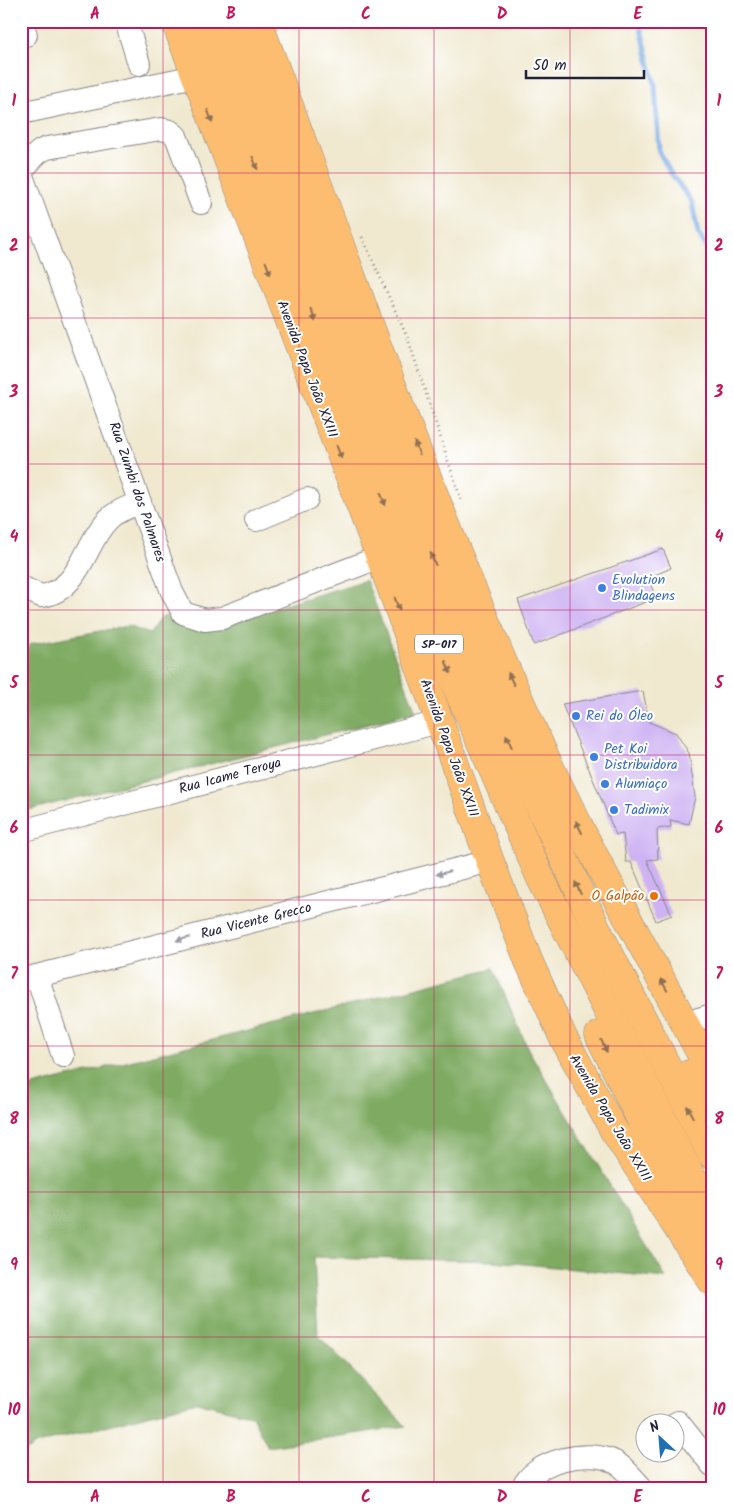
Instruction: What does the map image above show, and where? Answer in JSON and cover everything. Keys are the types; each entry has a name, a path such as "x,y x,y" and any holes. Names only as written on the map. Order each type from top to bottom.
{"main road":[{"name":"Avenida Papa João XXIII","path":"175,21 380,557 490,861 529,962 584,1078 613,1128 712,1281"},
{"name":"Avenida Papa João XXIII","path":"202,21 227,39 424,536 508,739 595,925 712,1155"},
{"path":"258,21 416,446 488,628 544,753 593,855 712,1075"},
{"name":"Avenida Papa João XXIII","path":"227,39 426,611 495,778 568,934 712,1217"},
{"path":"595,925 637,985 675,1052 712,1111"},
{"path":"568,934 577,984 592,1022 712,1265"}],"street":[{"path":"126,21 139,64"},
{"path":"21,113 195,76"},
{"path":"21,169 27,167 36,153 47,148 161,129 170,131 176,136 201,203"},
{"name":"Rua Zumbi dos Palmares","path":"21,173 172,592 183,613 199,619 213,621 380,557"},
{"path":"256,520 307,499"},
{"path":"21,587 41,596 60,590 80,565 111,517 140,502"},
{"name":"Rua Icame Teroya","path":"21,831 439,722"},
{"name":"Rua Vicente Grecco","path":"29,978 490,861"},
{"path":"29,978 63,1056"},
{"path":"685,1023 712,1015"},
{"path":"686,1432 712,1465"},
{"path":"522,1489 525,1480 549,1464 582,1455 599,1455 616,1462 643,1489"}],"path":[{"path":"358,230 408,339 464,508"}],"green space":[{"path":"366,580 416,712 21,812 21,661 30,644 127,626 150,634 160,618 170,615 197,632"},
{"path":"493,968 529,1051 666,1278 493,1261 314,1257 318,1335 406,1426 268,1447 252,1416 197,1402 37,1444 21,1454 21,1089"}],"building":[{"name":"Evolution Blindagens","path":"663,549 671,568 648,578 656,598 534,645 518,600"},
{"path":"643,691 649,722 676,733 689,753 695,797 689,824 670,820 671,827 657,829 658,859 647,860 672,915 656,921 631,862 626,862 623,834 616,835 562,704"}],"waterway":[{"path":"639,21 655,85 659,151 670,172 692,202 698,234 712,254"},
{"path":"712,861 712,877"}],"place":[{"name":"Evolution Blindagens","path":"602,588"},
{"name":"Rei do Óleo","path":"576,716"},
{"name":"Pet Koi Distribuidora","path":"594,757"},
{"name":"Alumiaço","path":"605,784"},
{"name":"Tadimix","path":"614,810"},
{"name":"O Galpão","path":"654,896"}]}
